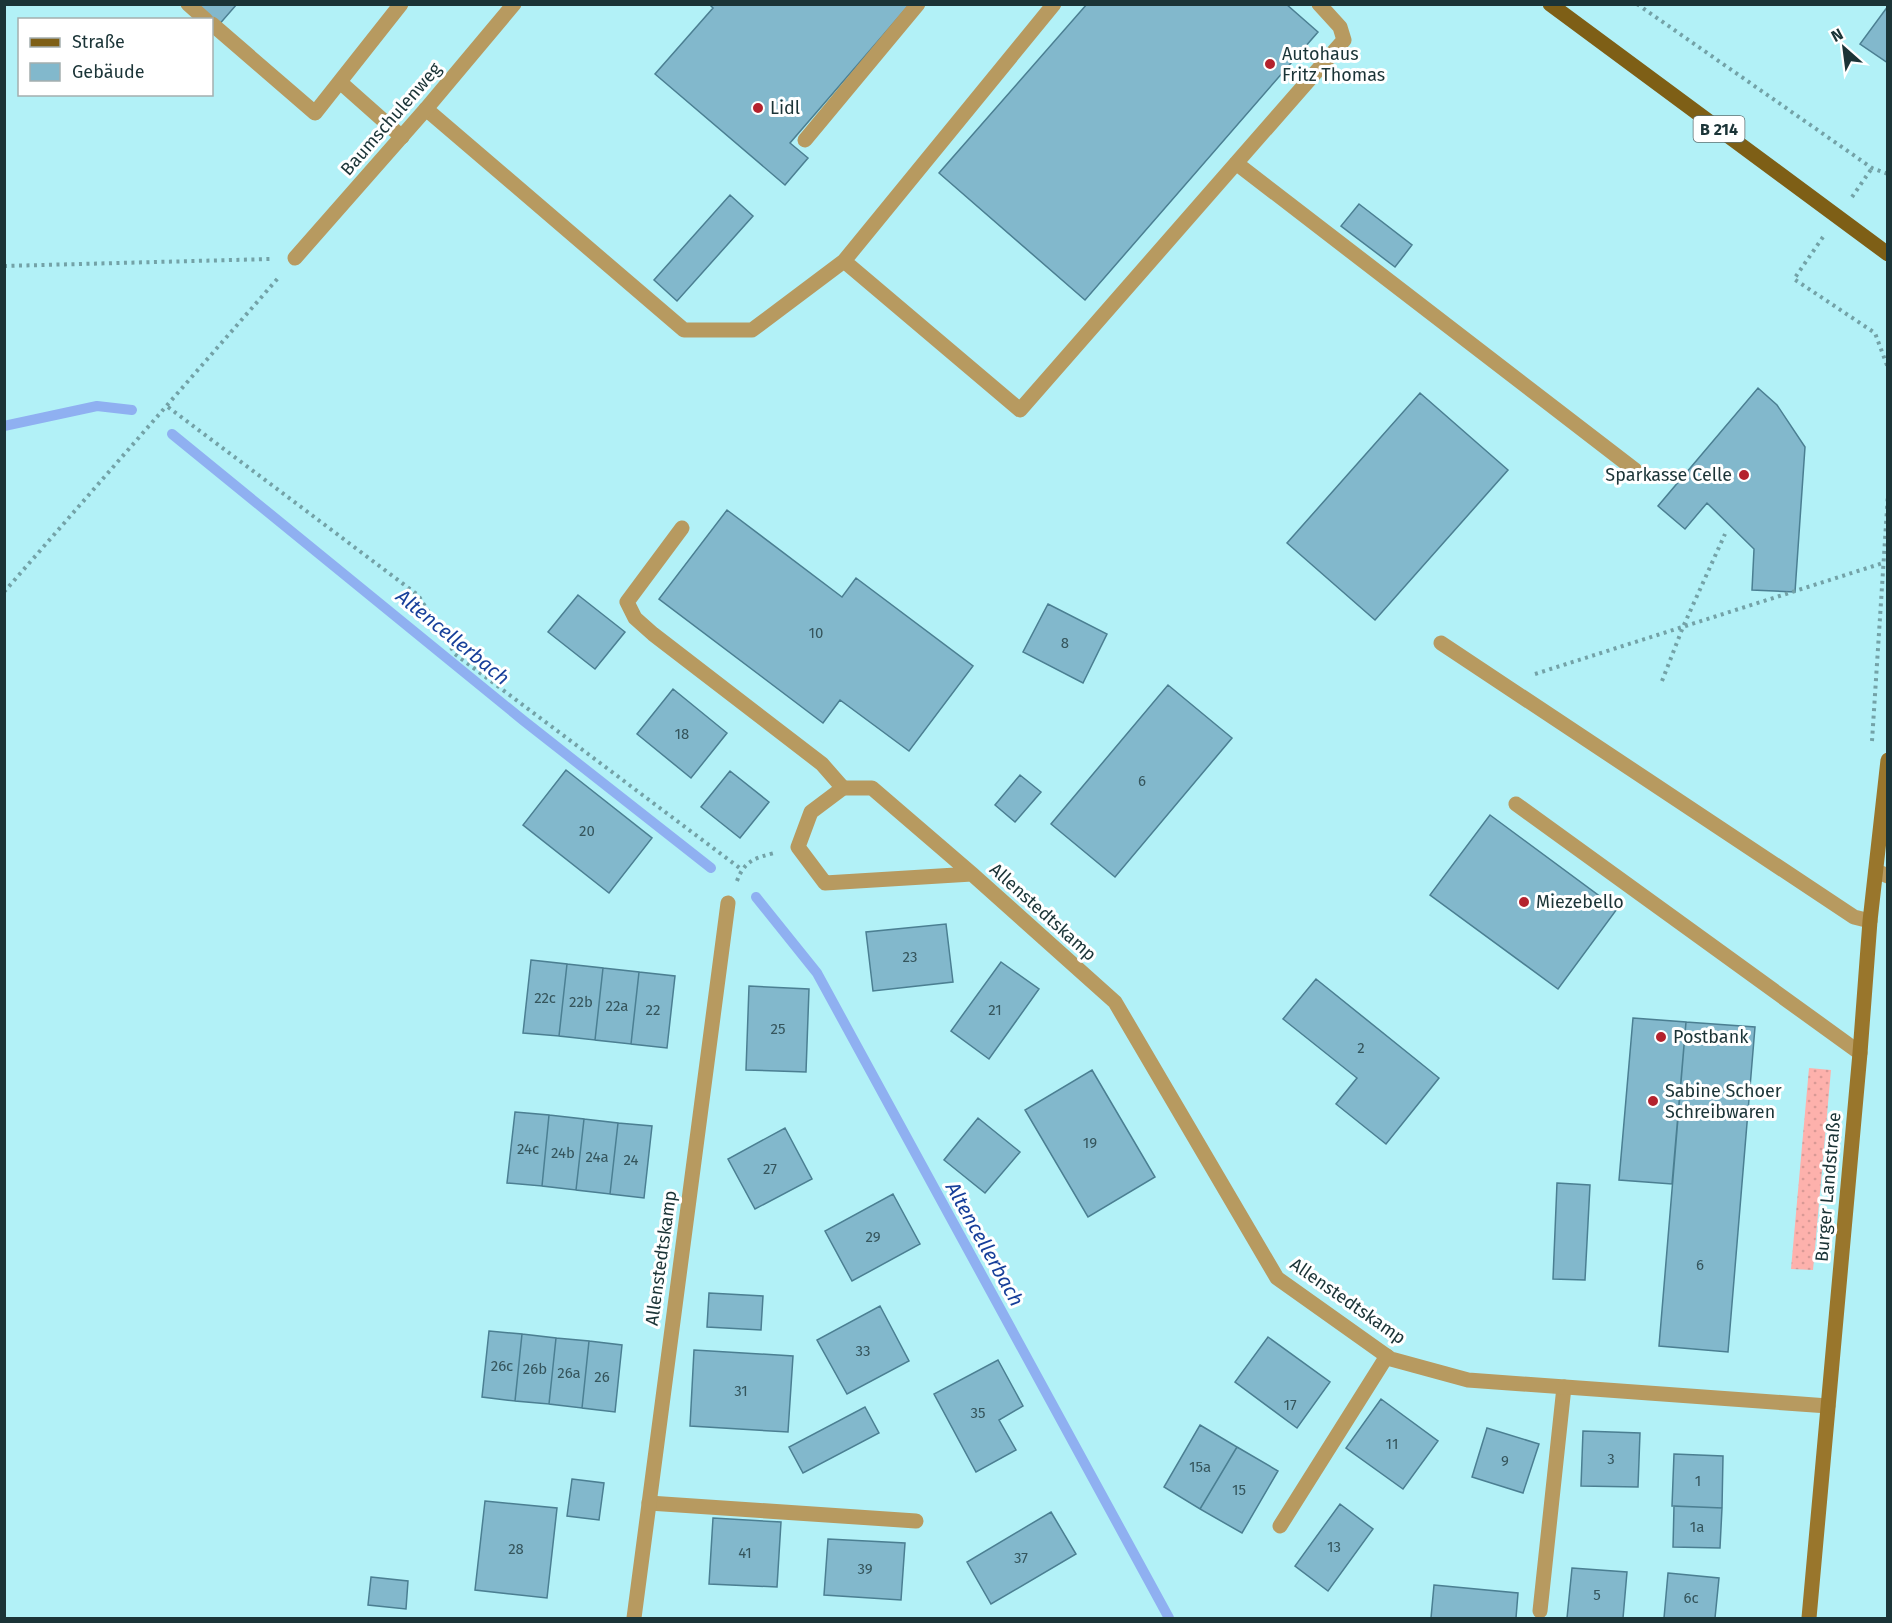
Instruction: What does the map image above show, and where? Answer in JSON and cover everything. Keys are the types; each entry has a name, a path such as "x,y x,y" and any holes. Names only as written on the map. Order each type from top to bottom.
{"main road":[{"name":"B 214","path":"1550,4 1887,254"}],"street":[{"path":"188,4 204,18"},
{"path":"213,25 315,113 401,4"},
{"name":"Baumschulenweg","path":"295,258 402,137 514,4"},
{"path":"805,140 918,4"},
{"path":"426,109 684,330 752,330 844,261 1054,4"},
{"path":"844,261 1020,410 1344,40 1340,27 1319,4"},
{"path":"340,82 402,137"},
{"path":"1236,163 1635,470"},
{"path":"682,528 627,602 635,618 653,634 822,764 843,788 811,812 798,847"},
{"path":"1441,643 1854,916 1870,921"},
{"name":"Burger Landstraße","path":"1809,1618 1870,921 1882,874 1887,760"},
{"name":"Allenstedtskamp","path":"843,788 872,788 1115,1002 1277,1278 1391,1359 1468,1380 1828,1406"},
{"path":"1516,804 1860,1053"},
{"name":"Allenstedtskamp","path":"798,847 825,883 972,874"},
{"name":"Allenstedtskamp","path":"634,1618 728,903"},
{"path":"1280,1526 1387,1356"},
{"path":"1540,1611 1564,1387"},
{"path":"649,1503 916,1521"}],"path":[{"path":"1638,4 1872,168 1887,174"},
{"path":"1872,168 1794,279 1875,333 1887,368"},
{"path":"4,266 295,258"},
{"path":"4,592 168,407 295,258"},
{"path":"168,407 418,595 455,654 741,869"},
{"path":"1662,681 1683,627 1725,534"},
{"path":"1503,684 1883,563"},
{"path":"728,903 741,869 755,858 798,847"}],"shaded area":[{"path":"1809,1068 1831,1070 1813,1270 1791,1269"}],"building":[{"path":"192,4 237,4 217,27 213,23 213,18 207,18"},
{"name":"Lidl","path":"709,4 910,4 790,143 808,158 785,185 655,74 713,8"},
{"path":"1087,4 1286,4 1318,32 1085,300 939,173"},
{"path":"1888,6 1888,63 1860,44"},
{"path":"730,195 753,216 677,301 654,280"},
{"path":"1359,204 1412,245 1395,267 1341,226"},
{"name":"Sparkasse Celle","path":"1758,388 1777,405 1805,447 1795,592 1752,590 1754,549 1707,503 1685,529 1658,506"},
{"path":"1420,393 1508,470 1375,620 1287,543"},
{"path":"727,510 842,597 856,578 973,666 909,751 840,700 823,723 659,599"},
{"path":"578,595 625,632 595,669 548,632"},
{"path":"1048,604 1107,634 1083,683 1023,652"},
{"path":"1168,685 1232,738 1115,877 1051,824"},
{"path":"673,689 727,733 691,778 637,734"},
{"path":"566,770 652,838 609,893 523,825"},
{"path":"730,771 769,802 740,838 701,807"},
{"path":"1020,775 1041,792 1015,822 995,805"},
{"path":"1490,815 1617,909 1558,989 1430,895"},
{"path":"946,924 953,982 873,991 866,932"},
{"path":"531,960 567,964 559,1036 523,1033"},
{"path":"1001,962 1039,989 989,1059 951,1031"},
{"path":"567,964 603,968 595,1040 559,1036"},
{"path":"603,968 639,972 631,1044 595,1040"},
{"path":"639,972 675,976 667,1048 631,1044"},
{"path":"1316,979 1439,1078 1386,1144 1336,1104 1357,1078 1283,1019"},
{"path":"749,986 809,989 806,1072 746,1070"},
{"name":"Sabine Schoer Schreibwaren","path":"1633,1018 1686,1022 1672,1184 1619,1180"},
{"path":"1686,1022 1755,1027 1728,1352 1659,1346"},
{"path":"1092,1070 1155,1177 1088,1217 1025,1110"},
{"path":"515,1112 549,1115 542,1186 507,1183"},
{"path":"549,1115 584,1119 576,1190 542,1186"},
{"path":"978,1118 1020,1152 985,1193 944,1160"},
{"path":"584,1119 618,1123 610,1194 576,1190"},
{"path":"618,1123 652,1126 644,1198 610,1194"},
{"path":"785,1128 812,1179 755,1209 728,1159"},
{"path":"1557,1183 1590,1185 1585,1280 1553,1279"},
{"path":"893,1194 920,1244 852,1281 825,1231"},
{"path":"709,1293 763,1296 761,1330 707,1327"},
{"path":"880,1306 909,1361 847,1394 817,1340"},
{"path":"489,1331 522,1334 515,1401 482,1397"},
{"path":"522,1334 556,1338 549,1404 515,1401"},
{"path":"1268,1337 1330,1382 1297,1428 1235,1382"},
{"path":"556,1338 589,1341 582,1408 549,1404"},
{"path":"589,1341 622,1345 615,1412 582,1408"},
{"path":"694,1350 793,1356 788,1432 690,1426"},
{"path":"998,1360 1023,1406 999,1420 1016,1450 976,1472 934,1394"},
{"path":"1381,1399 1438,1441 1403,1489 1346,1448"},
{"path":"865,1407 879,1433 803,1473 789,1447"},
{"path":"1200,1425 1237,1447 1200,1509 1164,1487"},
{"path":"1487,1428 1539,1444 1523,1493 1472,1477"},
{"path":"1583,1431 1640,1433 1638,1487 1581,1486"},
{"path":"1237,1447 1278,1471 1242,1533 1200,1509"},
{"path":"1674,1454 1723,1456 1722,1508 1672,1506"},
{"path":"572,1479 604,1483 599,1520 567,1516"},
{"path":"485,1501 557,1508 547,1598 475,1590"},
{"path":"1340,1504 1373,1529 1328,1591 1295,1566"},
{"path":"1674,1506 1722,1508 1720,1548 1673,1547"},
{"path":"1051,1512 1076,1554 991,1604 967,1562"},
{"path":"713,1518 781,1522 777,1587 709,1584"},
{"path":"828,1539 905,1543 901,1600 824,1595"},
{"path":"1572,1568 1627,1572 1623,1618 1567,1618"},
{"path":"1668,1573 1719,1578 1715,1618 1664,1618"},
{"path":"371,1577 408,1581 406,1609 368,1605"},
{"path":"1434,1585 1518,1593 1516,1618 1431,1618"}],"waterway":[{"name":"Altencellerbach","path":"4,426 97,406 132,410"},
{"name":"Altencellerbach","path":"172,434 524,721 711,868"},
{"name":"Altencellerbach","path":"756,897 817,973 1169,1618"}],"place":[{"name":"Autohaus Fritz Thomas","path":"1270,64"},
{"name":"Lidl","path":"758,108"},
{"name":"Sparkasse Celle","path":"1744,475"},
{"name":"Miezebello","path":"1524,902"},
{"name":"Postbank","path":"1661,1037"},
{"name":"Sabine Schoer Schreibwaren","path":"1653,1101"}]}
